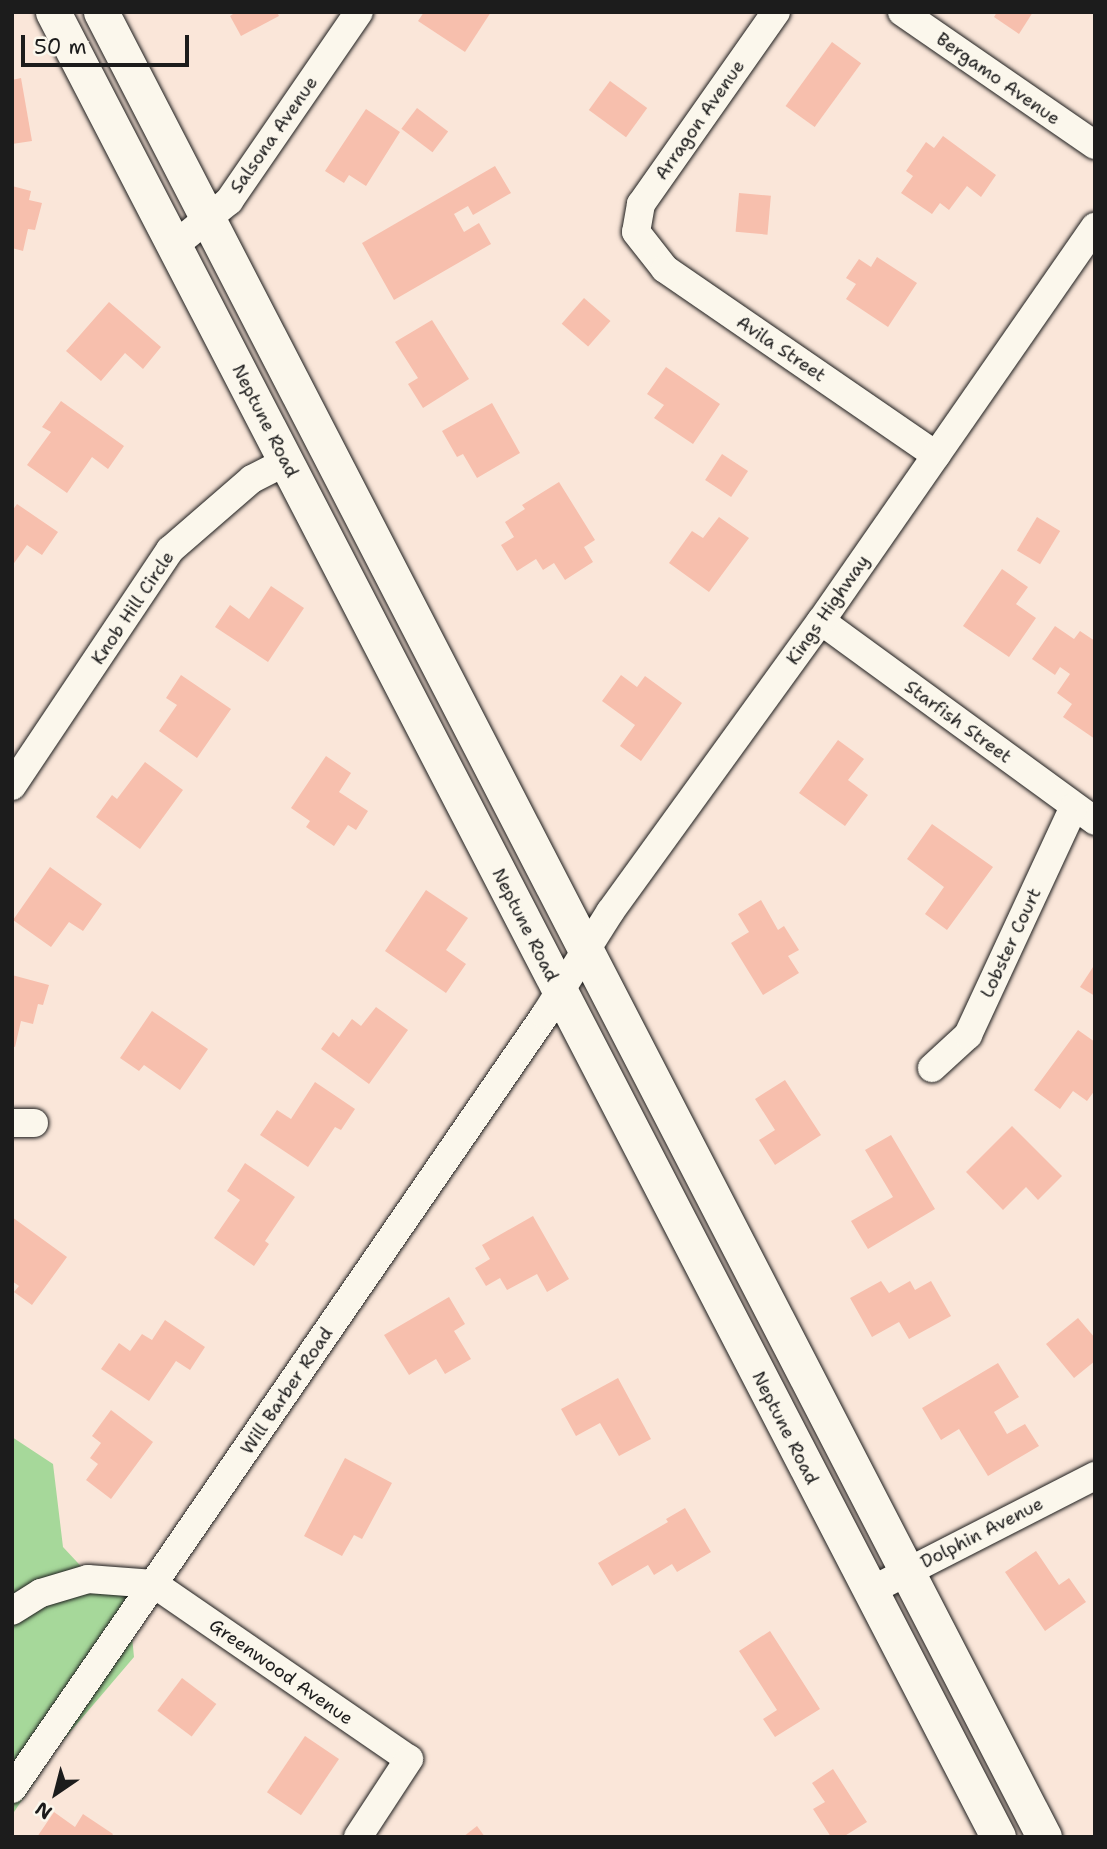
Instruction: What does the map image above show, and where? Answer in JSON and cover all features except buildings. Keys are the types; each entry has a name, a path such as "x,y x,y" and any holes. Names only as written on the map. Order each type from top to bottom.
{"main road":[{"name":"Neptune Road","path":"53,12 998,1837"},
{"path":"101,12 1044,1837"}],"street":[{"name":"Salsona Avenue","path":"175,246 229,201 359,12"},
{"name":"Arragon Avenue","path":"636,232 641,204 776,12"},
{"name":"Bergamo Avenue","path":"902,12 1095,145"},
{"name":"Kings Highway","path":"559,992 610,912 821,621 1095,227"},
{"name":"Avila Street","path":"636,232 665,269 936,455"},
{"name":"Knob Hill Circle","path":"12,786 170,550 252,479 286,462"},
{"name":"Starfish Street","path":"821,621 1084,814"},
{"name":"Lobster Court","path":"932,1068 968,1035 1084,814"},
{"name":"Will Barber Road","path":"12,1789 559,992"},
{"name":"Dolphin Avenue","path":"870,1591 1095,1476"},
{"path":"12,1611 41,1593 88,1579 154,1584"},
{"name":"Greenwood Avenue","path":"154,1584 408,1759 358,1837"},
{"path":"12,1586 41,1593"}],"green space":[{"path":"12,1437 53,1464 63,1547 91,1577 128,1596 134,1657 59,1745 12,1815"}]}
